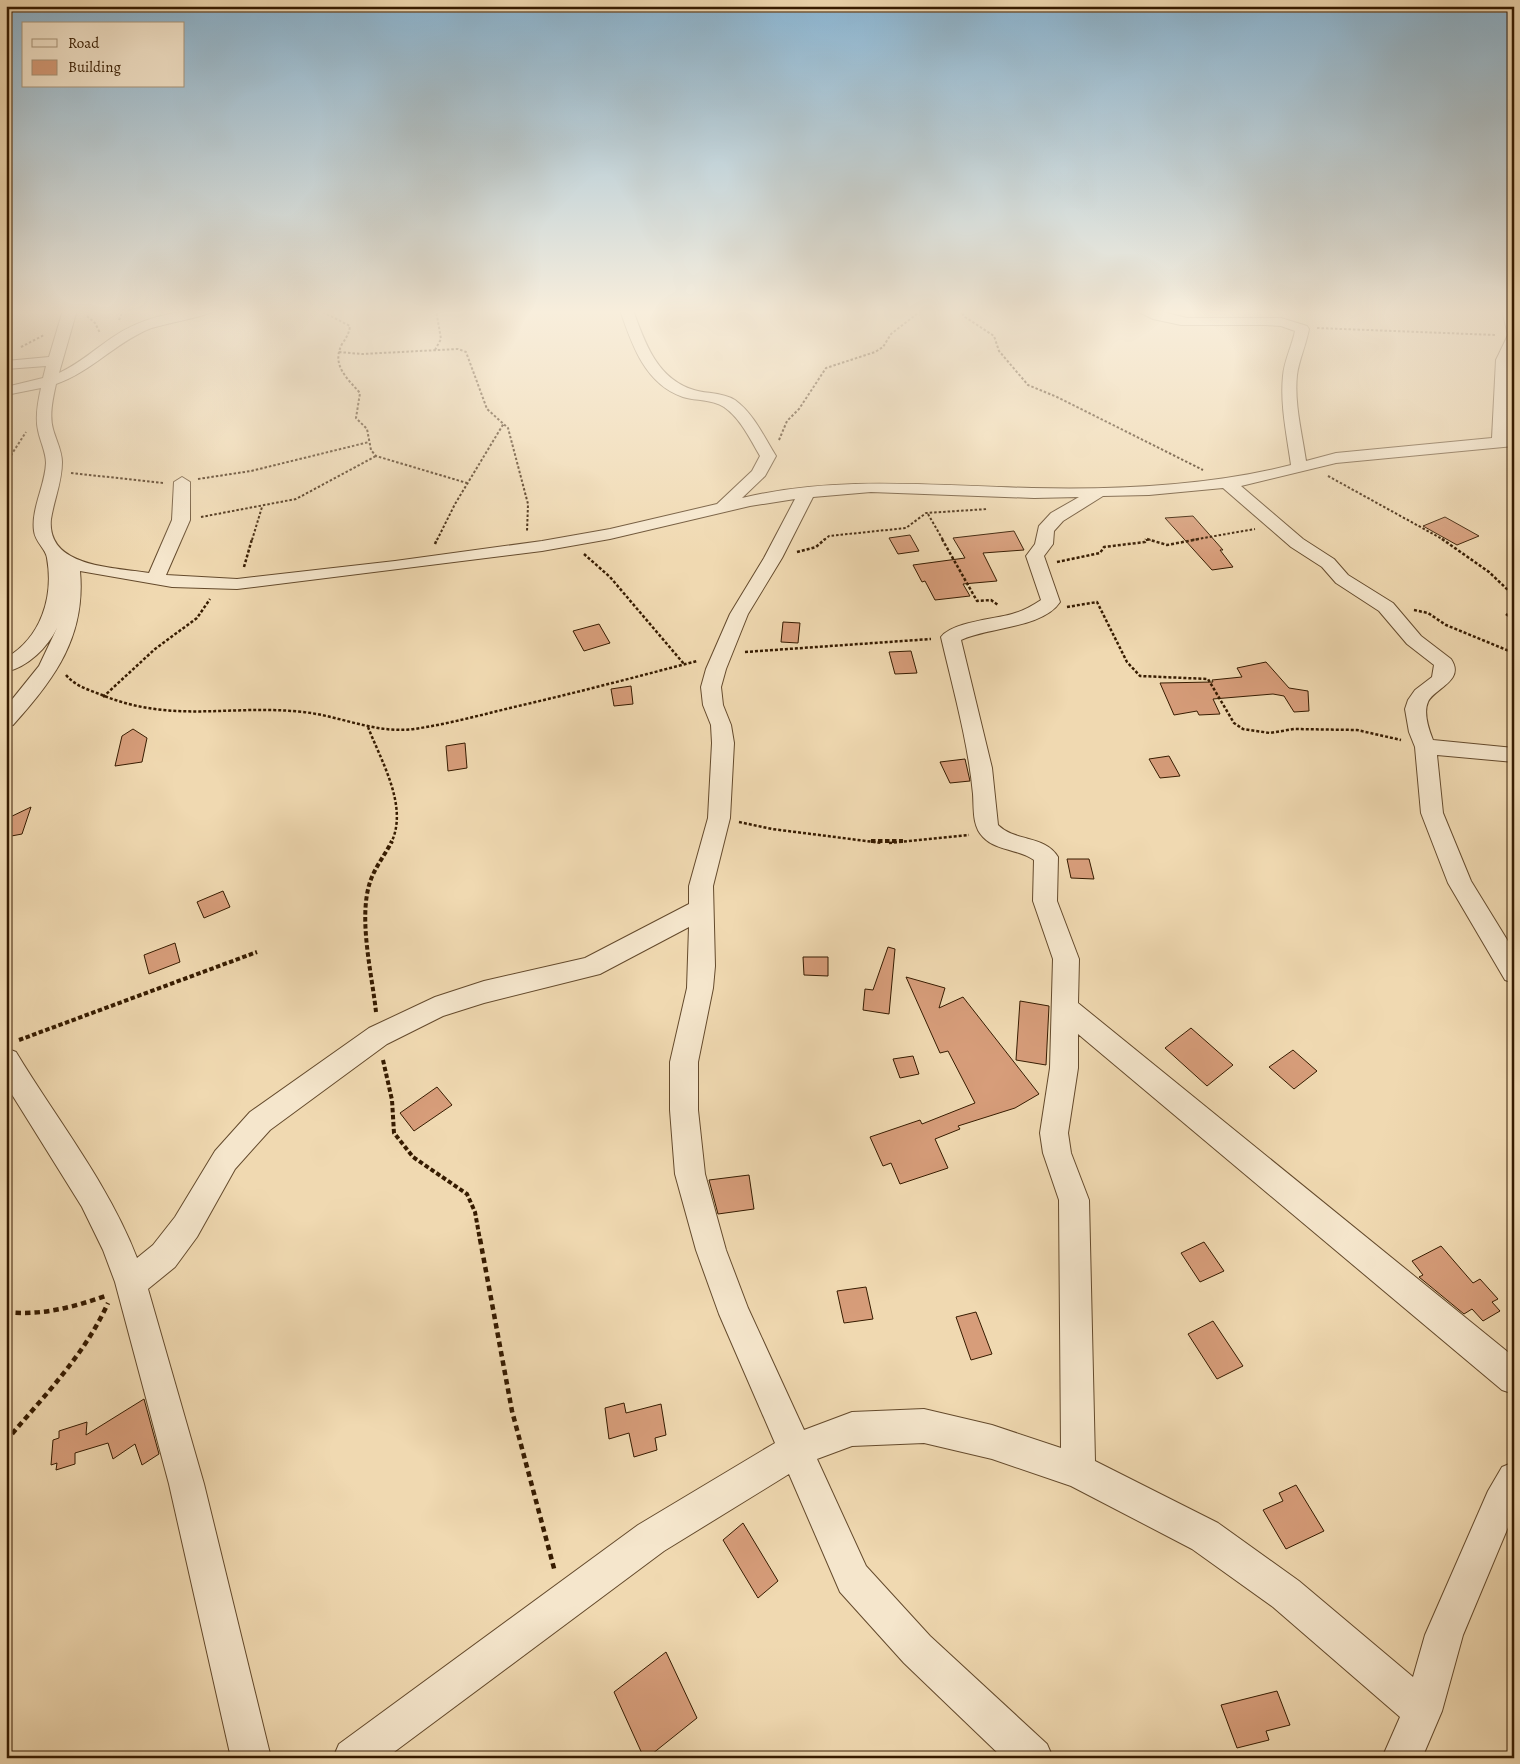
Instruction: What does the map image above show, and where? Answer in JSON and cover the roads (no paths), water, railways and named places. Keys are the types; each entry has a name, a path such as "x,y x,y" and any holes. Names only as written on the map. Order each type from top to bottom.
{"street":[{"path":"6,720 27,698 55,659 68,623 72,603 74,586 63,560 44,542 42,524 53,474 54,452 44,430 48,392"},
{"path":"682,392 717,397 729,403 742,415 768,456 759,473 723,507"},
{"path":"1291,392 1305,466"},
{"path":"63,560 155,580 218,585 237,584 424,562 571,541 610,534 723,507 807,492 871,487 1034,493 1228,484 1247,481 1336,458 1507,441 1505,392"},
{"path":"155,580 181,520 182,482"},
{"path":"1228,484 1311,554 1328,563 1342,579 1386,606 1414,640 1444,663 1440,680 1417,700 1414,707 1424,744 1432,813 1460,883 1514,973"},
{"path":"1078,1471 1074,1200 1057,1153 1054,1133 1064,1068 1066,959 1045,901 1046,857 1040,851 991,833 988,827 981,768 951,638 961,632 1022,618 1042,610 1051,602 1040,565 1035,556 1044,544 1045,530 1056,517 1099,491"},
{"path":"807,492 772,558 739,614 711,687 713,705 721,725 723,743 719,818 701,886 702,940 700,988 684,1062 684,1110 690,1174 711,1250 735,1314 794,1451 853,1579 884,1616 967,1698 1033,1758"},
{"path":"6,666 25,656 36,646 47,631 57,598 63,560"},
{"path":"1424,744 1514,756"},
{"path":"131,1283 164,1256 186,1227 225,1160 260,1121 378,1036 443,1005 493,990 591,967 700,910"},
{"path":"1065,1008 1514,1378"},
{"path":"11,1051 23,1090 70,1157 116,1244 131,1283 188,1492 252,1758"},
{"path":"353,1758 651,1538 794,1451 852,1430 924,1426 992,1442 1078,1471 1205,1536 1286,1594 1423,1711"},
{"path":"1402,1758 1423,1711 1444,1635 1500,1503 1514,1479"}]}
